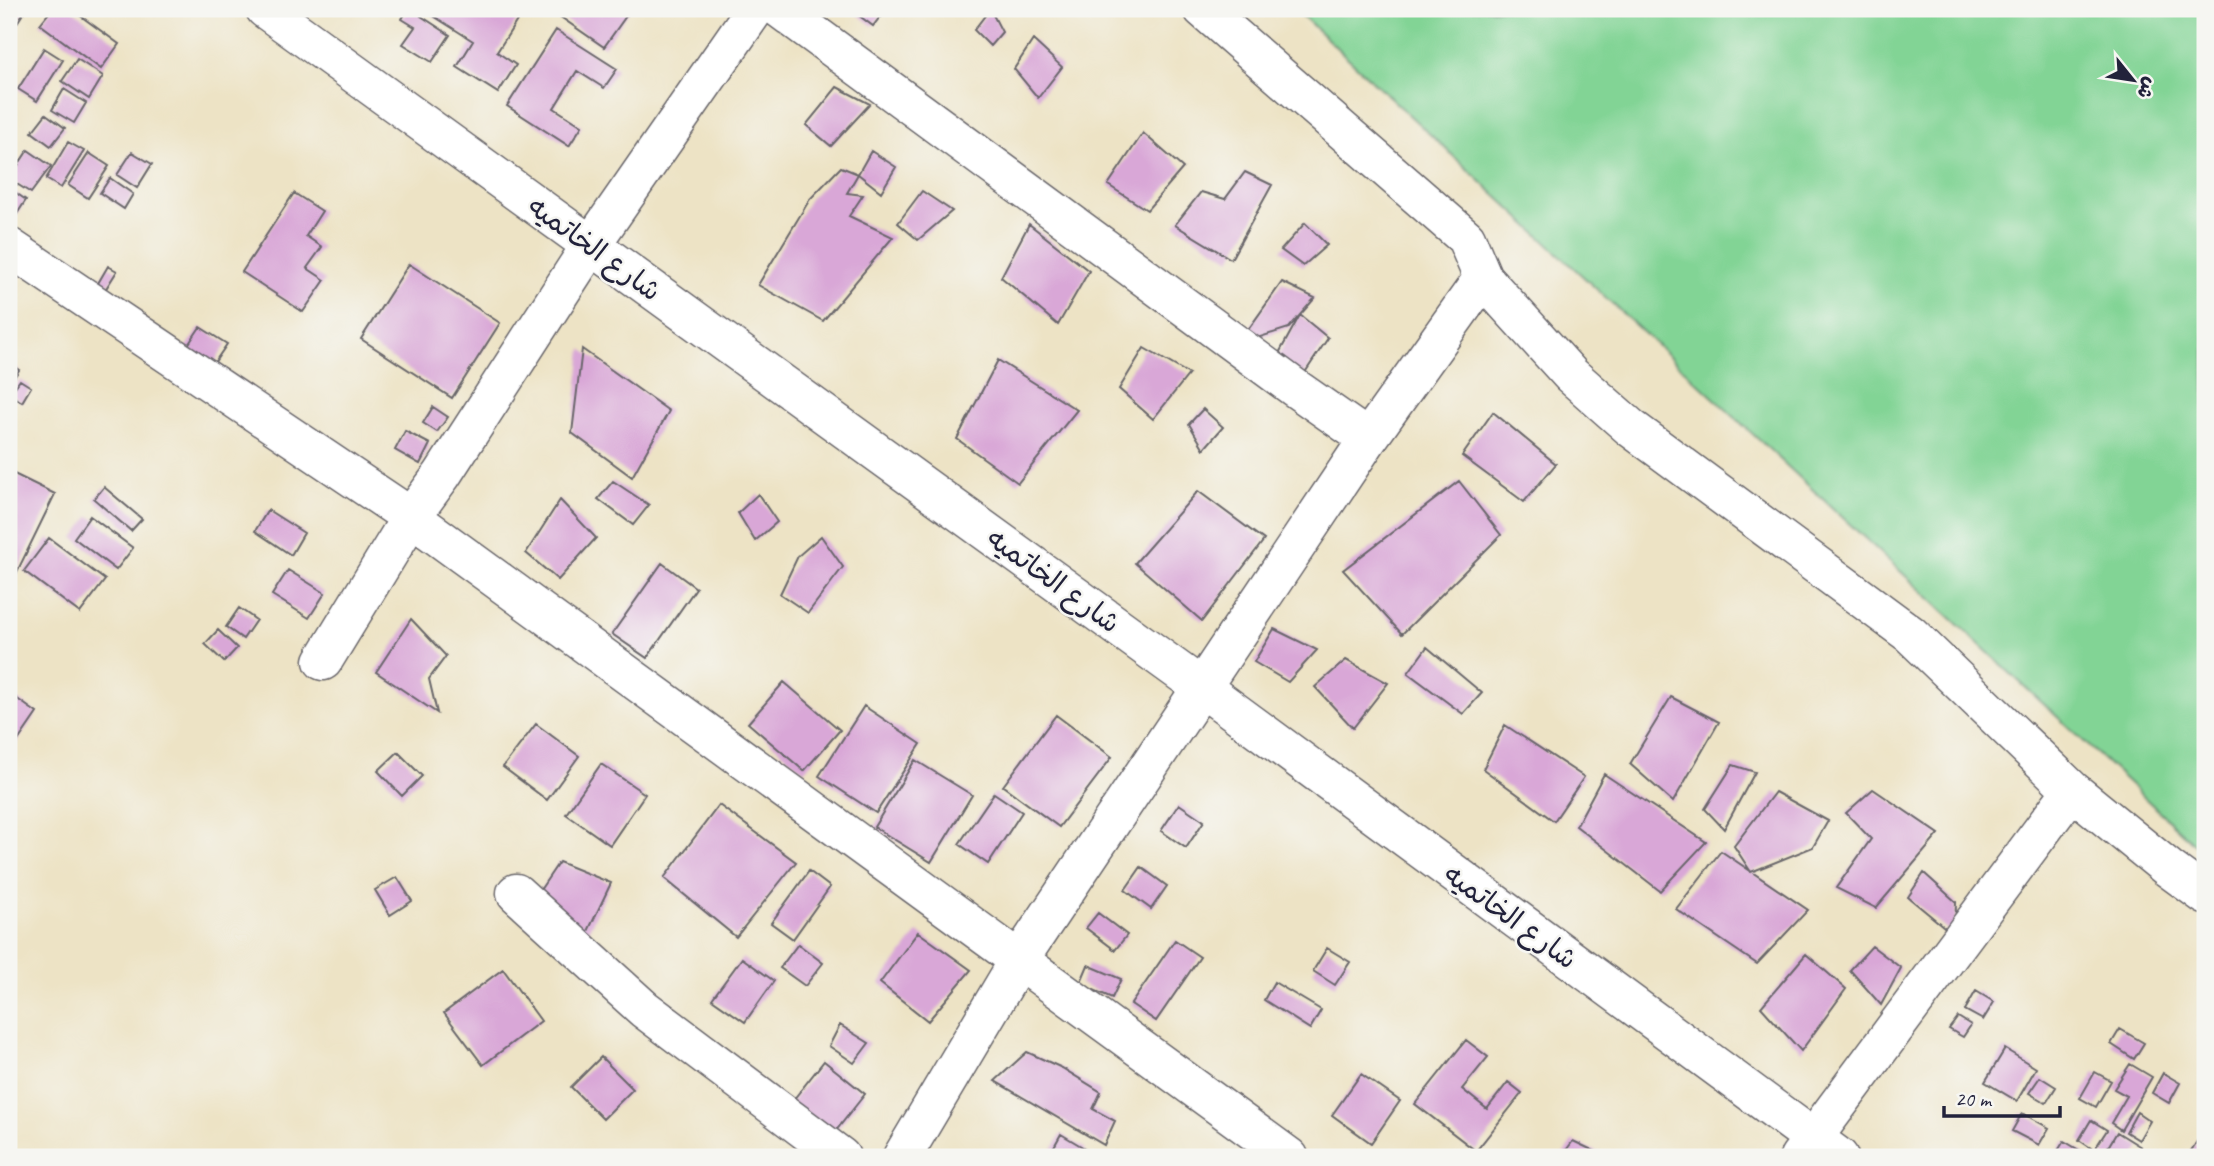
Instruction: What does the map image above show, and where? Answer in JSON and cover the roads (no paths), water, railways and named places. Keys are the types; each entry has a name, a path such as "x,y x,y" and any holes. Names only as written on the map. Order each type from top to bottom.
{"street":[{"name":"شارع الخاتميه","path":"265,9 1201,687 1817,1151"},
{"path":"323,661 411,517 442,475 591,245 755,9"},
{"path":"780,9 1368,439"},
{"path":"1203,9 1466,238 1483,278 1571,375 1631,428 1910,634 2071,790 2205,895"},
{"path":"9,247 411,517 1289,1157"},
{"path":"902,1157 1019,960 1368,439 1483,278"},
{"path":"1817,1151 2071,790"},
{"path":"516,893 644,1009 841,1157"}]}
